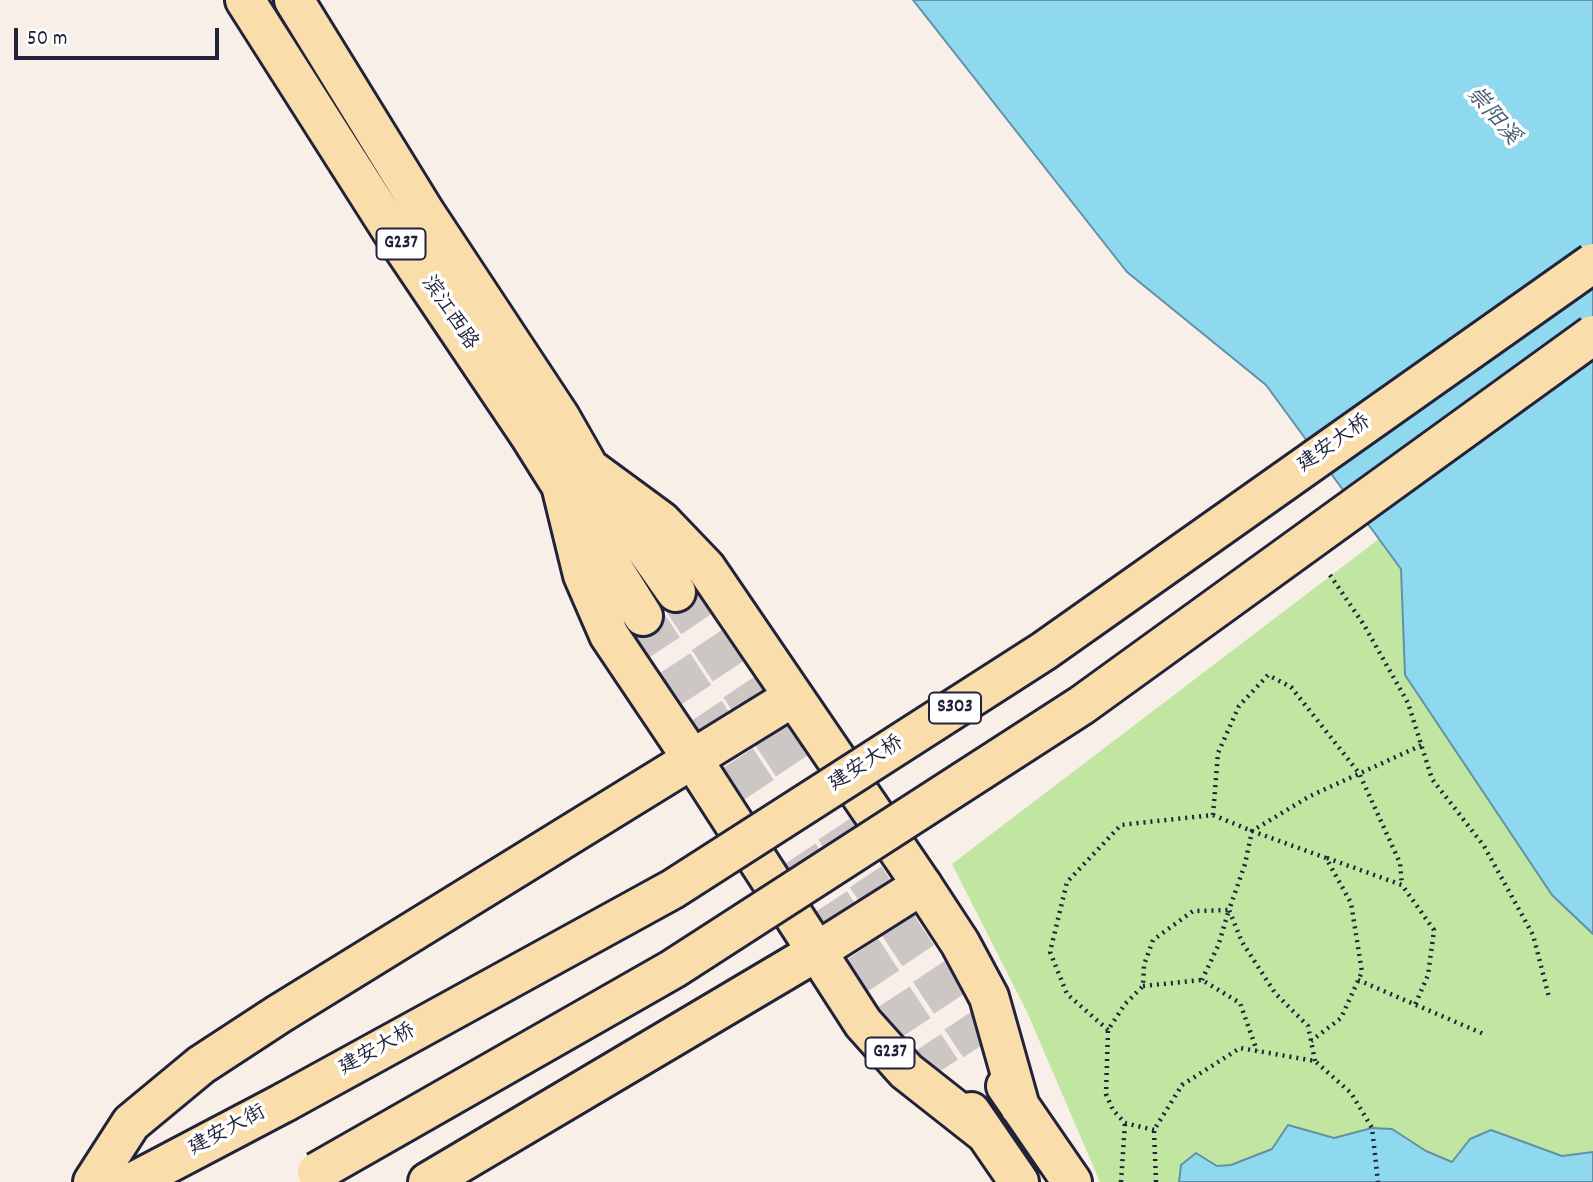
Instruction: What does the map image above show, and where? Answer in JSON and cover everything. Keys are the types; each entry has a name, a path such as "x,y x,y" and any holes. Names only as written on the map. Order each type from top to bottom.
{"main road":[{"name":"滨江西路","path":"245,0 392,231 575,477"},
{"name":"滨江西路","path":"294,0 424,211 560,417 575,477"},
{"name":"建安大桥","path":"285,1102 673,889 1044,651 1593,263"},
{"path":"307,1177 673,969 1082,705 1593,335"},
{"path":"575,477 676,592"},
{"path":"575,477 643,616"},
{"path":"575,477 661,521 706,568 960,943 989,998 1020,1107"},
{"name":"G237","path":"575,477 583,575 609,635 693,760"},
{"path":"93,1182 131,1123 201,1065 279,1014 793,697"},
{"path":"693,760 816,952"},
{"path":"428,1182 816,952 922,885"},
{"name":"G237","path":"816,952 863,1023 906,1071 986,1134 1019,1182"},
{"path":"979,1047 1072,1182"},
{"path":"942,1070 986,1134"},
{"name":"建安大街","path":"133,1182 285,1102"}],"path":[{"path":"1329,575 1364,625 1408,703 1432,779 1484,846 1533,935 1549,997"},
{"path":"1213,815 1218,753 1239,706 1268,675 1291,687 1359,773 1400,863 1402,885 1434,930 1427,975 1415,1004"},
{"path":"1202,980 1218,946 1245,864 1252,831 1310,796 1422,745"},
{"path":"1108,1030 1067,994 1050,952 1068,883 1121,825 1213,815 1402,885"},
{"path":"1311,1041 1341,1018 1362,972 1351,903 1326,858"},
{"path":"1143,986 1144,965 1153,940 1192,911 1228,910"},
{"path":"1228,910 1242,942 1275,993 1308,1026 1315,1061"},
{"path":"1154,1130 1125,1123 1113,1110 1106,1094 1108,1030 1125,1004 1143,986 1202,980 1240,1003 1257,1051"},
{"path":"1358,980 1486,1035"},
{"path":"1156,1182 1154,1130 1182,1085 1240,1048 1315,1061 1352,1093 1372,1128 1378,1182"},
{"path":"1121,1182 1125,1123"}],"green space":[{"path":"1379,539 1401,569 1405,675 1552,895 1593,934 1593,1182 1100,1182 1027,1012 952,864"}],"water":[{"name":"崇阳溪","path":"913,0 1593,0 1593,934 1552,895 1405,675 1401,569 1266,385 1127,272"},
{"path":"1288,1125 1334,1138 1372,1128 1392,1129 1426,1151 1452,1162 1470,1139 1491,1130 1562,1156 1593,1152 1593,1182 1179,1182 1181,1165 1196,1153 1217,1166 1231,1165 1272,1149"}],"tunnel":[{"path":"676,592 979,1047"},
{"path":"643,616 942,1070"}]}
